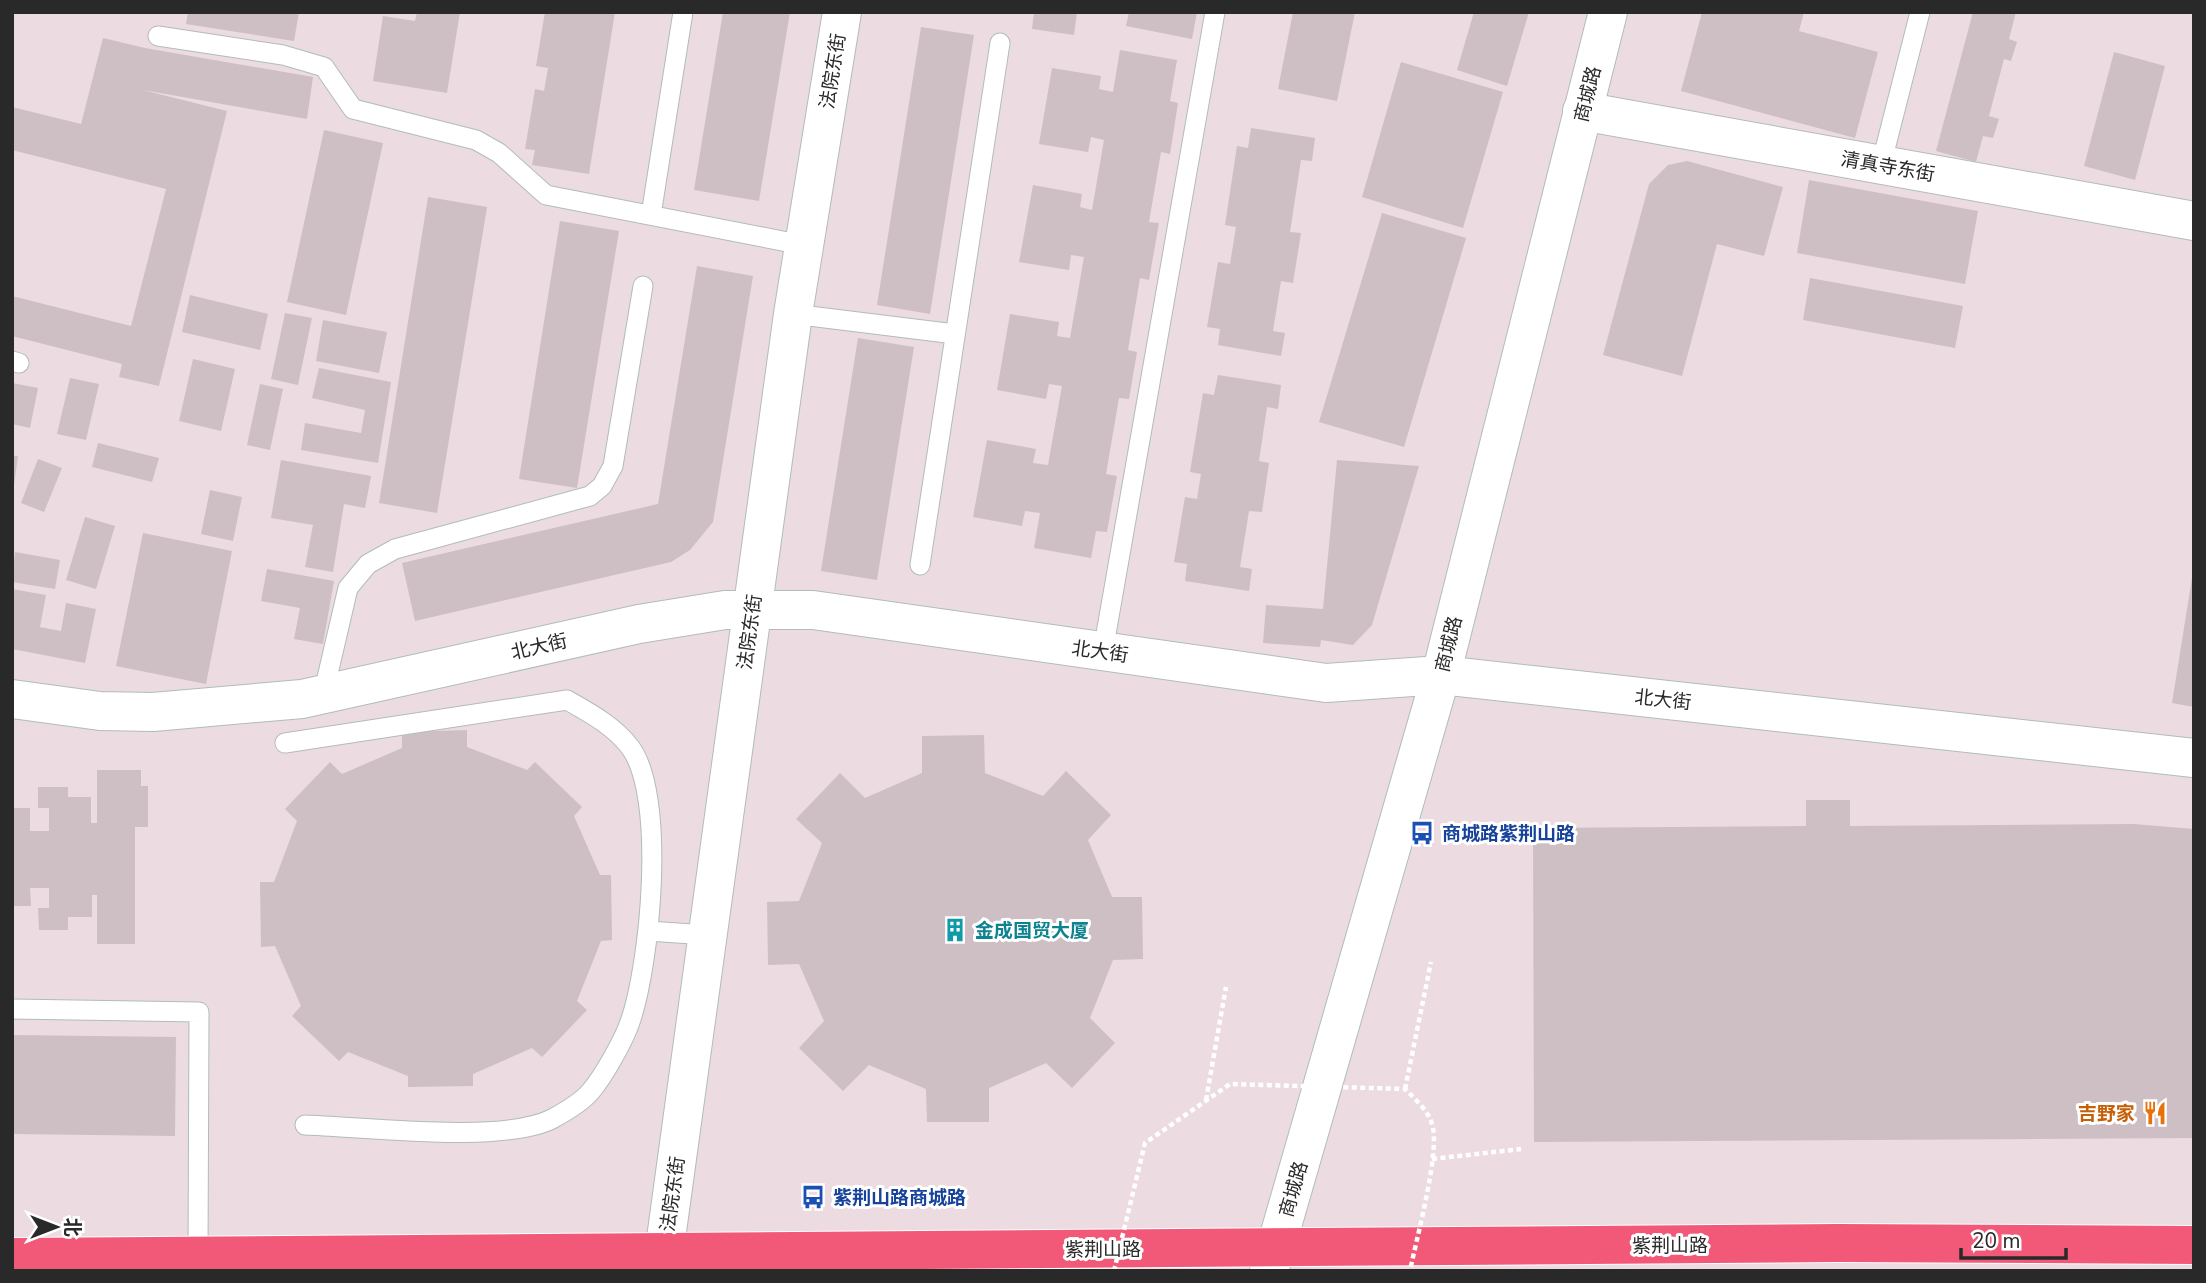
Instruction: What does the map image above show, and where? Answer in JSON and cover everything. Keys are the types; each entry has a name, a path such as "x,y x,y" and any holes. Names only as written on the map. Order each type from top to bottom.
{"main road":[{"name":"紫荆山路","path":"12,1257 664,1252 1273,1259 1824,1244 2194,1245"}],"street":[{"name":"法院东街","path":"664,1252 793,314 842,12"},
{"name":"商城路","path":"1273,1259 1441,675 1608,12"},
{"name":"清真寺东街","path":"1582,111 2194,220"},
{"name":"北大街","path":"12,699 100,711 214,709 323,695 639,624 725,610 813,610 1326,683 1441,675 2194,758"}],"lane":[{"path":"651,215 683,12"},
{"path":"1103,651 1215,12"},
{"path":"1881,165 1920,12"},
{"path":"158,36 283,55 324,67 353,109 476,140 499,153 546,195 803,245"},
{"path":"919,565 1000,43"},
{"path":"323,695 348,588 368,564 395,549 590,496 602,486 613,466 643,286"},
{"path":"793,314 955,334"},
{"path":"285,743 567,700 602,719 631,748 642,779 651,825 646,958 629,1024 590,1092 551,1119 501,1132 305,1125"},
{"path":"648,931 708,935"},
{"path":"12,1009 199,1012 198,1256"}],"path":[{"path":"1405,1089 1431,962"},
{"path":"1206,1100 1226,987"},
{"path":"1114,1271 1145,1143 1230,1084 1405,1089 1424,1109 1433,1125 1432,1159 1410,1271"},
{"path":"1432,1159 1521,1149"}],"building":[{"path":"188,12 299,12 294,41 186,24"},
{"path":"417,12 460,12 447,93 373,81 383,16 415,21"},
{"path":"545,12 615,12 589,174 532,165 535,150 525,149 535,89 544,91 548,68 536,66"},
{"path":"723,12 790,12 759,201 694,190"},
{"path":"1034,12 1077,12 1074,35 1032,29"},
{"path":"1129,12 1197,12 1192,39 1126,26"},
{"path":"1293,12 1355,12 1337,101 1278,89"},
{"path":"1474,12 1529,12 1507,86 1457,70"},
{"path":"1702,12 1804,12 1799,31 1878,52 1855,138 1681,91"},
{"path":"1973,12 2016,12 2009,39 2017,42 2011,61 2004,59 1989,116 1999,119 1993,138 1983,136 1976,162 1936,151"},
{"path":"921,27 974,35 930,314 877,305"},
{"path":"103,38 145,48 313,77 307,119 143,90 227,111 159,386 119,377 122,364 12,336 12,296 131,326 166,189 12,150 12,107 81,124"},
{"path":"1120,50 1177,60 1170,101 1178,103 1170,154 1161,152 1149,222 1159,223 1149,280 1140,278 1128,350 1137,352 1129,399 1119,398 1106,474 1117,476 1107,532 1096,531 1091,558 1034,548 1040,513 1025,511 1022,526 973,517 987,440 1036,449 1033,463 1048,465 1062,386 1049,384 1046,399 997,390 1010,314 1059,322 1057,336 1070,338 1084,257 1071,255 1069,270 1019,262 1033,185 1082,194 1080,207 1092,210 1104,140 1091,137 1088,152 1039,144 1052,68 1101,76 1099,89 1113,92"},
{"path":"2114,52 2165,66 2135,180 2084,166"},
{"path":"1401,62 1503,92 1463,228 1362,197"},
{"path":"1251,128 1315,138 1312,161 1301,160 1290,232 1301,233 1293,283 1281,281 1273,331 1285,333 1281,356 1218,345 1220,329 1207,327 1218,262 1230,264 1236,227 1225,225 1237,146 1248,148"},
{"path":"324,130 383,143 346,315 287,302"},
{"path":"1687,161 1783,187 1764,256 1717,244 1682,376 1603,355 1649,184 1668,165"},
{"path":"1809,180 1978,211 1965,284 1797,253"},
{"path":"428,197 487,207 437,513 379,503"},
{"path":"1382,213 1466,238 1404,447 1319,422"},
{"path":"560,221 619,231 577,488 519,479"},
{"path":"697,266 753,276 713,522 690,550 671,562 415,621 402,563 658,504"},
{"path":"1810,278 1963,306 1955,348 1803,320"},
{"path":"190,295 268,314 260,350 182,332"},
{"path":"285,313 312,318 298,385 271,379"},
{"path":"323,320 387,332 379,373 316,361"},
{"path":"858,338 914,347 877,580 821,571"},
{"path":"193,359 235,369 221,431 179,421"},
{"path":"319,368 391,382 378,463 301,450 305,423 361,433 365,410 312,398"},
{"path":"1218,375 1281,385 1278,409 1267,407 1259,461 1269,463 1262,512 1249,511 1240,567 1252,569 1249,591 1185,581 1187,564 1174,562 1185,497 1197,499 1201,474 1190,472 1203,393 1214,395"},
{"path":"70,378 99,384 86,440 57,434"},
{"path":"12,383 38,388 30,428 12,424"},
{"path":"260,384 283,389 270,450 247,445"},
{"path":"98,443 159,458 152,482 92,467"},
{"path":"12,456 18,456 14,485 12,485"},
{"path":"38,459 62,468 44,512 21,503"},
{"path":"281,460 371,476 365,508 344,504 333,572 305,567 313,525 271,518"},
{"path":"1337,460 1419,466 1372,625 1353,645 1321,640 1320,647 1263,643 1266,605 1323,609"},
{"path":"210,490 242,497 233,541 201,534"},
{"path":"85,517 115,526 96,589 66,580"},
{"path":"143,533 232,551 206,684 116,666"},
{"path":"15,552 60,560 55,589 12,582"},
{"path":"267,569 334,581 323,644 294,639 300,608 261,601"},
{"path":"2194,578 2194,707 2172,703"},
{"path":"12,589 46,595 40,627 61,631 66,603 96,609 85,663 12,649"},
{"path":"467,730 467,747 527,770 535,762 582,807 574,816 600,875 611,875 612,940 601,941 577,1001 587,1010 542,1057 532,1048 473,1074 473,1086 408,1087 408,1076 348,1052 339,1061 292,1016 301,1006 275,946 261,947 260,882 274,882 297,821 285,809 330,762 342,774 402,748 402,732"},
{"name":"金成国贸大厦","path":"984,735 985,773 1043,796 1066,771 1111,815 1088,840 1112,897 1142,897 1143,959 1113,960 1090,1018 1115,1043 1072,1088 1046,1063 989,1088 989,1122 927,1122 926,1089 869,1065 843,1091 799,1048 824,1021 799,964 768,965 767,902 799,901 822,843 796,819 840,773 865,798 922,773 922,736"},
{"path":"97,770 141,770 141,786 148,786 148,827 135,827 135,944 97,944 97,895 92,895 92,917 68,917 68,930 39,930 38,908 49,908 49,888 30,888 31,906 12,906 12,808 30,808 30,831 49,831 49,808 38,808 38,787 68,787 68,797 91,797 91,823 97,823"},
{"path":"1806,800 1850,800 1850,826 2134,824 2194,829 2194,1138 1534,1142 1533,828 1806,826"},
{"path":"12,1035 176,1037 175,1136 12,1134"}],"place":[{"name":"商城路紫荆山路","path":"1422,833"},
{"name":"金成国贸大厦","path":"955,930"},
{"name":"吉野家","path":"2155,1113"},
{"name":"紫荆山路商城路","path":"813,1197"}]}
